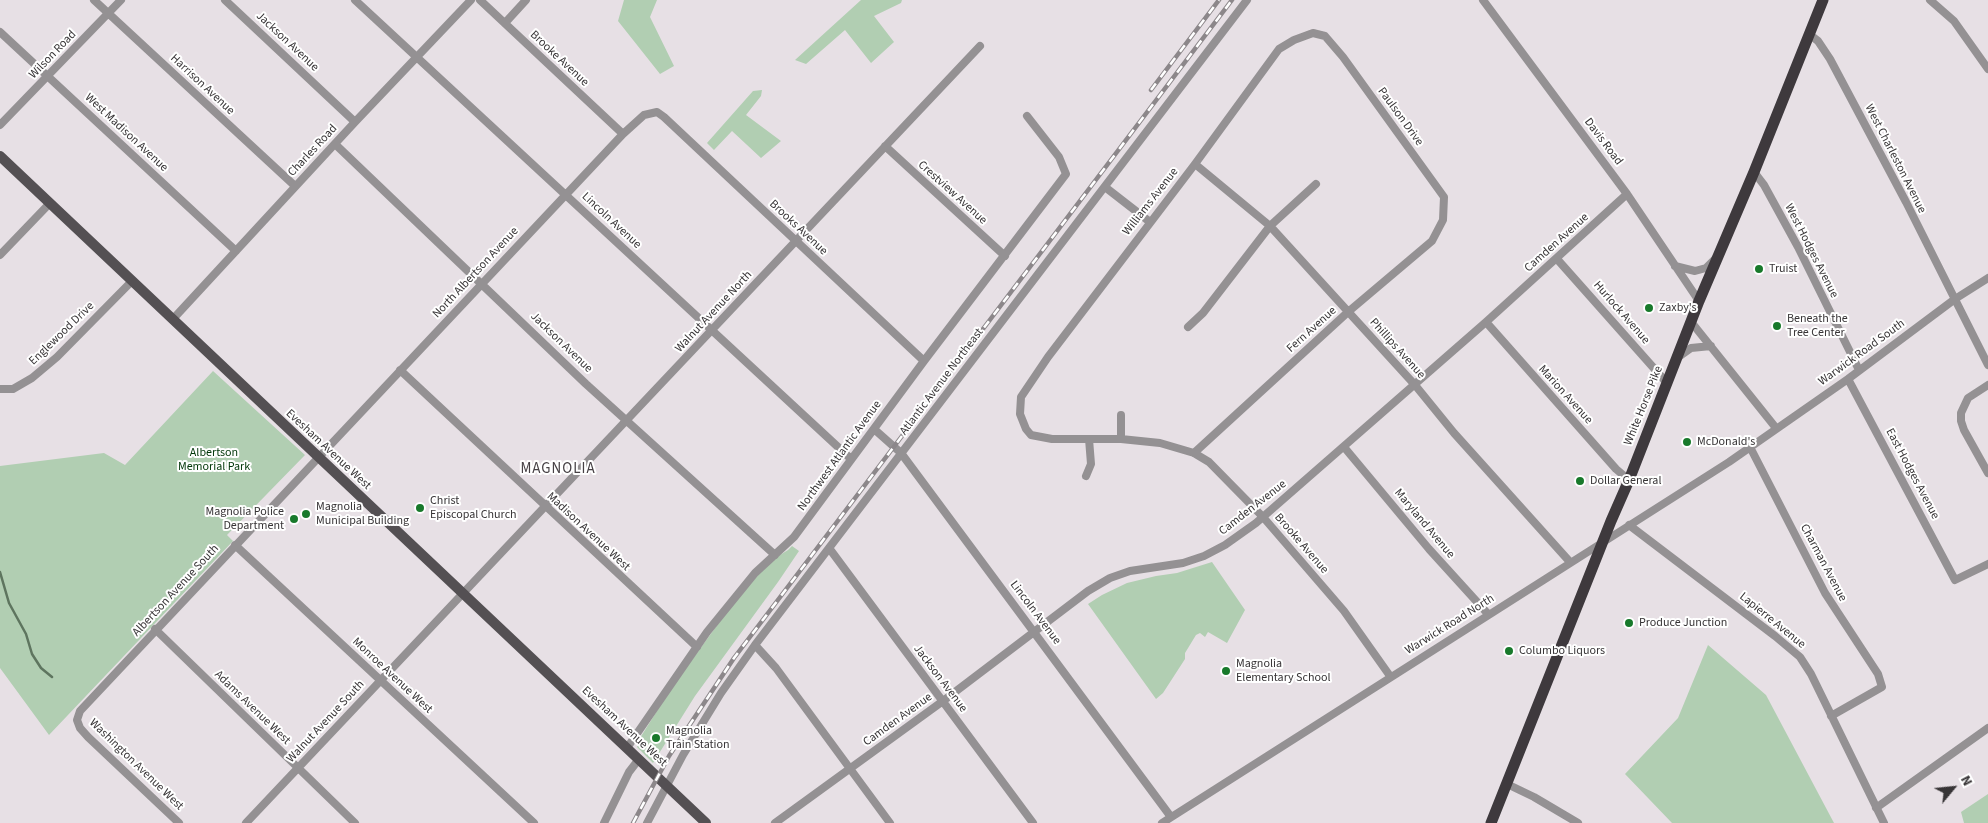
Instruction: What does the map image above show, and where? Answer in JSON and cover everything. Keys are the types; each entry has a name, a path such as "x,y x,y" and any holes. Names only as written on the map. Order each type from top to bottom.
{"highway":[{"name":"White Horse Pike","path":"1491,823 1699,301 1754,172 1823,0"}],"main road":[{"name":"Evesham Avenue West","path":"0,156 317,458 464,593 706,823"}],"street":[{"name":"Harrison Avenue","path":"94,0 296,186"},
{"name":"Wilson Road","path":"0,125 121,0"},
{"name":"Jackson Avenue","path":"225,0 355,122"},
{"name":"Lincoln Avenue","path":"355,0 851,459"},
{"name":"Charles Road","path":"172,319 471,0"},
{"name":"Brooke Avenue","path":"480,0 623,134"},
{"path":"505,23 526,0"},
{"name":"Atlantic Avenue Northeast","path":"647,823 666,785 721,693 755,645 1246,0"},
{"name":"Davis Road","path":"1483,0 1628,194 1699,301"},
{"path":"1930,0 1954,21 1988,69"},
{"name":"West Madison Avenue","path":"0,32 236,251"},
{"name":"Williams Avenue","path":"1021,404 1021,397 1048,357 1195,164 1279,49 1294,40 1313,33 1316,34"},
{"name":"Paulson Drive","path":"1316,34 1325,36 1343,57 1444,197 1443,220 1441,223"},
{"name":"West Charleston Avenue","path":"1809,34 1818,41 1830,59 1988,364"},
{"name":"Walnut Avenue North","path":"464,593 980,46"},
{"name":"North Albertson Avenue","path":"317,458 623,134 644,115 656,112"},
{"name":"Brooks Avenue","path":"656,112 664,117 924,361"},
{"name":"Northwest Atlantic Avenue","path":"627,748 697,647 755,573 794,537 924,361 1066,174 1059,157 1027,116"},
{"name":"Jackson Avenue","path":"335,144 627,420 775,555"},
{"name":"Crestview Avenue","path":"885,146 1005,256"},
{"name":"Phillips Avenue","path":"1195,164 1270,226 1415,385 1454,433 1570,562"},
{"name":"West Hodges Avenue","path":"1754,172 1764,185 1798,247 1859,370"},
{"path":"1188,326 1204,313 1270,226 1316,184"},
{"path":"1106,186 1150,222"},
{"name":"Camden Avenue","path":"775,823 943,701 1088,591 1110,578 1130,571 1183,562 1204,556 1225,545 1263,517 1558,259 1628,194"},
{"path":"0,254 50,203"},
{"name":"Fern Avenue","path":"1194,453 1348,312 1432,241 1441,223"},
{"path":"1675,266 1695,271 1702,270 1717,257"},
{"name":"Hurlock Avenue","path":"1558,259 1667,383"},
{"name":"Warwick Road South","path":"1750,447 1848,379 1955,299 1988,278"},
{"name":"Englewood Drive","path":"0,389 13,389 32,378 58,357 132,281"},
{"name":"Marion Avenue","path":"1486,322 1616,469 1629,480"},
{"path":"1692,322 1776,428"},
{"path":"1677,358 1690,348 1711,346"},
{"name":"Madison Avenue West","path":"400,370 697,647"},
{"name":"East Hodges Avenue","path":"1848,379 1955,580 1988,564"},
{"path":"1988,385 1968,398 1962,412 1961,421 1964,430 1988,472"},
{"name":"Brooke Avenue","path":"1021,404 1020,414 1031,436 1052,439 1121,439 1160,443 1194,453 1209,462 1263,517 1344,611 1390,676"},
{"path":"1121,415 1121,439"},
{"name":"Lincoln Avenue","path":"874,429 901,453 1171,817"},
{"path":"1086,476 1091,464 1089,439"},
{"name":"Maryland Avenue","path":"1344,447 1429,549 1488,614"},
{"name":"Warwick Road North","path":"1162,823 1604,540 1688,489 1750,447"},
{"name":"Charman Avenue","path":"1750,447 1825,593 1878,674 1882,687 1831,716"},
{"name":"Albertson Avenue South","path":"92,697 317,458"},
{"name":"Lapierre Avenue","path":"1630,525 1775,636 1800,658 1811,674 1884,823"},
{"name":"Monroe Avenue West","path":"235,545 528,821"},
{"name":"Jackson Avenue","path":"829,548 1033,823"},
{"name":"Walnut Avenue South","path":"246,823 464,593"},
{"name":"Adams Avenue West","path":"155,630 355,823"},
{"path":"755,645 776,668 890,823"},
{"name":"Washington Avenue West","path":"92,697 80,711 78,720 80,728 179,823"},
{"path":"1876,808 1988,728"},
{"path":"604,823 629,772 639,759"},
{"path":"1507,784 1534,797 1578,823"}],"green space":[{"path":"624,0 657,0 650,17 674,66 660,74 618,21"},
{"path":"861,0 902,0 901,3 874,16 894,42 871,63 845,30 806,64 795,60"},
{"path":"762,90 761,96 746,115 781,141 761,158 732,131 714,150 707,143 753,91"},
{"name":"Albertson Memorial Park","path":"213,371 305,455 227,535 233,541 49,735 0,668 0,466 104,453 125,465"},
{"path":"792,546 799,551 695,696 653,763 637,747 640,738 672,687 737,598 772,560"},
{"path":"1212,562 1245,610 1227,643 1208,632 1205,637 1200,633 1196,635 1185,653 1185,659 1163,693 1156,699 1088,604 1127,583 1177,573"},
{"path":"1708,645 1766,695 1834,823 1672,823 1625,774 1678,718"},
{"path":"1988,794 1988,823 1964,823 1961,812"}],"waterway":[{"path":"0,572 9,603 26,634 32,654 41,668 52,677"}],"railway":[{"path":"1151,90 1219,0"},
{"path":"633,823 669,756 734,658 1232,0"}],"place":[{"name":"Truist","path":"1759,269"},
{"name":"Zaxby's","path":"1649,308"},
{"name":"Beneath the Tree Center","path":"1777,326"},
{"name":"McDonald's","path":"1687,442"},
{"name":"Dollar General","path":"1580,481"},
{"name":"Christ Episcopal Church","path":"420,508"},
{"name":"Magnolia Municipal Building","path":"306,514"},
{"name":"Magnolia Police Department","path":"294,519"},
{"name":"Produce Junction","path":"1629,623"},
{"name":"Columbo Liquors","path":"1509,651"},
{"name":"Magnolia Elementary School","path":"1226,671"},
{"name":"Magnolia Train Station","path":"656,738"}],"district":[{"name":"MAGNOLIA","path":"558,470"}]}
